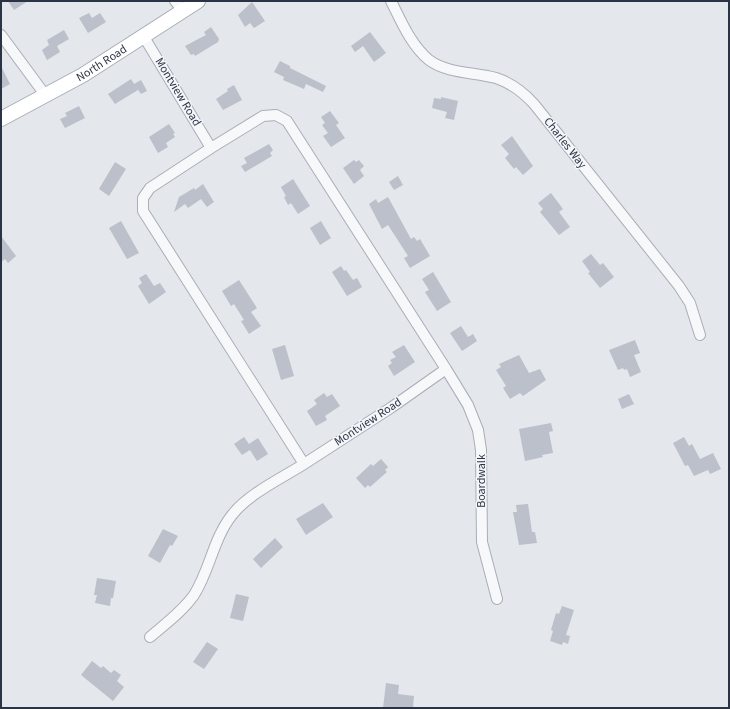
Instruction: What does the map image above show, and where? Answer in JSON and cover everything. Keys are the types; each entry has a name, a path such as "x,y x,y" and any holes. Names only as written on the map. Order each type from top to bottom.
{"main road":[{"name":"North Road","path":"1,119 46,96 144,37 179,6 198,1"}],"street":[{"name":"Charles Way","path":"390,1 416,46 429,60 444,68 502,80 519,90 534,104 679,286 690,303 700,335"},
{"path":"1,35 46,96"},
{"name":"Montview Road","path":"144,37 211,148"},
{"path":"304,464 142,211 143,198 150,188 263,116 276,115 285,119 446,369"},
{"name":"Montview Road","path":"150,637 175,617 194,594 220,533 232,514 245,502 392,407 446,369"},
{"name":"Boardwalk","path":"446,369 468,405 478,430 482,450 482,542 497,599"}],"building":[{"path":"8,1 28,1 14,10"},
{"path":"252,2 265,21 254,28 250,23 245,27 238,15"},
{"path":"89,13 92,18 100,13 106,22 88,33 79,18"},
{"path":"211,27 219,39 218,42 195,56 194,54 191,55 185,46 206,35 204,32"},
{"path":"64,30 69,39 57,46 60,52 47,60 42,50 49,45 47,40"},
{"path":"370,32 386,53 374,62 363,46 355,52 351,46"},
{"path":"280,61 290,66 290,68 326,86 323,92 306,84 304,89 283,80 284,77 274,72"},
{"path":"1,66 10,84 1,89"},
{"path":"131,79 138,90 115,104 108,94"},
{"path":"141,80 147,91 141,94 134,84"},
{"path":"234,85 242,100 223,110 216,99"},
{"path":"441,97 458,101 454,120 445,118 447,112 432,108 434,98 441,99"},
{"path":"79,106 85,118 65,128 60,119 67,116 65,113"},
{"path":"330,111 339,123 336,125 345,138 331,147 323,136 328,133 322,125 325,123 321,117"},
{"path":"169,124 175,133 173,134 175,137 166,143 168,147 158,153 149,137"},
{"path":"512,136 533,166 523,175 516,167 514,169 505,158 509,154 501,145"},
{"path":"269,144 273,150 270,153 272,156 245,172 241,166 247,163 244,158"},
{"path":"354,160 356,162 359,160 364,166 360,170 364,176 354,184 343,168"},
{"path":"115,162 126,169 109,196 99,189"},
{"path":"398,176 403,185 394,190 389,182"},
{"path":"293,179 310,206 298,214 291,203 288,205 284,197 286,196 281,187"},
{"path":"203,184 214,202 207,207 201,199 188,208 185,204 174,212 179,197 194,188 195,190"},
{"path":"551,193 563,209 559,212 570,227 559,235 540,212 543,209 538,203"},
{"path":"388,197 411,239 414,237 417,241 420,239 430,256 410,268 404,258 408,256 388,225 382,229 369,204 376,199 378,203"},
{"path":"121,221 139,253 127,259 109,228"},
{"path":"321,221 331,238 320,245 310,228"},
{"path":"1,236 16,256 8,263 5,259 1,262"},
{"path":"591,254 600,265 603,263 614,277 600,288 588,273 590,272 582,261"},
{"path":"341,266 353,280 357,278 362,287 347,296 332,272"},
{"path":"433,272 451,302 437,311 425,292 429,290 422,279"},
{"path":"146,274 154,286 160,283 166,292 149,304 138,286 142,283 139,278"},
{"path":"239,280 257,308 251,312 261,326 249,334 241,321 244,320 234,304 231,306 222,291"},
{"path":"461,326 468,337 473,334 477,341 462,351 450,333"},
{"path":"635,340 640,353 634,355 641,372 630,377 627,369 624,370 623,368 618,370 609,350"},
{"path":"285,345 294,376 281,380 272,349"},
{"path":"404,345 415,362 394,376 388,366 392,363 390,360 396,357 392,352"},
{"path":"519,355 529,373 540,369 546,380 523,396 520,393 510,399 503,388 506,386 496,370 501,367 499,364"},
{"path":"324,393 327,397 332,394 340,406 325,416 327,420 316,426 307,411 317,404 314,400"},
{"path":"629,394 634,404 622,409 618,399"},
{"path":"551,423 553,431 549,432 553,453 525,461 519,429"},
{"path":"244,437 249,444 258,438 268,454 257,461 250,450 242,455 234,444"},
{"path":"684,437 689,446 692,444 700,459 713,453 721,469 710,474 708,470 694,476 688,465 685,466 673,443"},
{"path":"381,459 388,467 385,470 387,472 370,487 368,485 365,488 356,478 371,464 373,466"},
{"path":"323,503 333,517 306,535 296,519"},
{"path":"528,504 532,532 535,532 537,543 519,545 513,512 517,512 516,505"},
{"path":"163,529 178,536 172,546 170,545 160,563 148,556"},
{"path":"275,538 283,547 261,568 253,559"},
{"path":"97,578 116,581 110,606 95,603 97,595 94,595"},
{"path":"236,594 249,597 243,621 230,618"},
{"path":"562,606 574,610 566,635 570,636 568,644 563,642 562,645 550,641 553,631 551,630 556,613 559,614"},
{"path":"207,642 218,649 204,669 193,662"},
{"path":"92,661 101,668 103,666 111,673 114,670 121,675 117,681 124,687 113,701 81,675"},
{"path":"386,683 399,685 398,694 414,696 413,708 383,708"}]}
